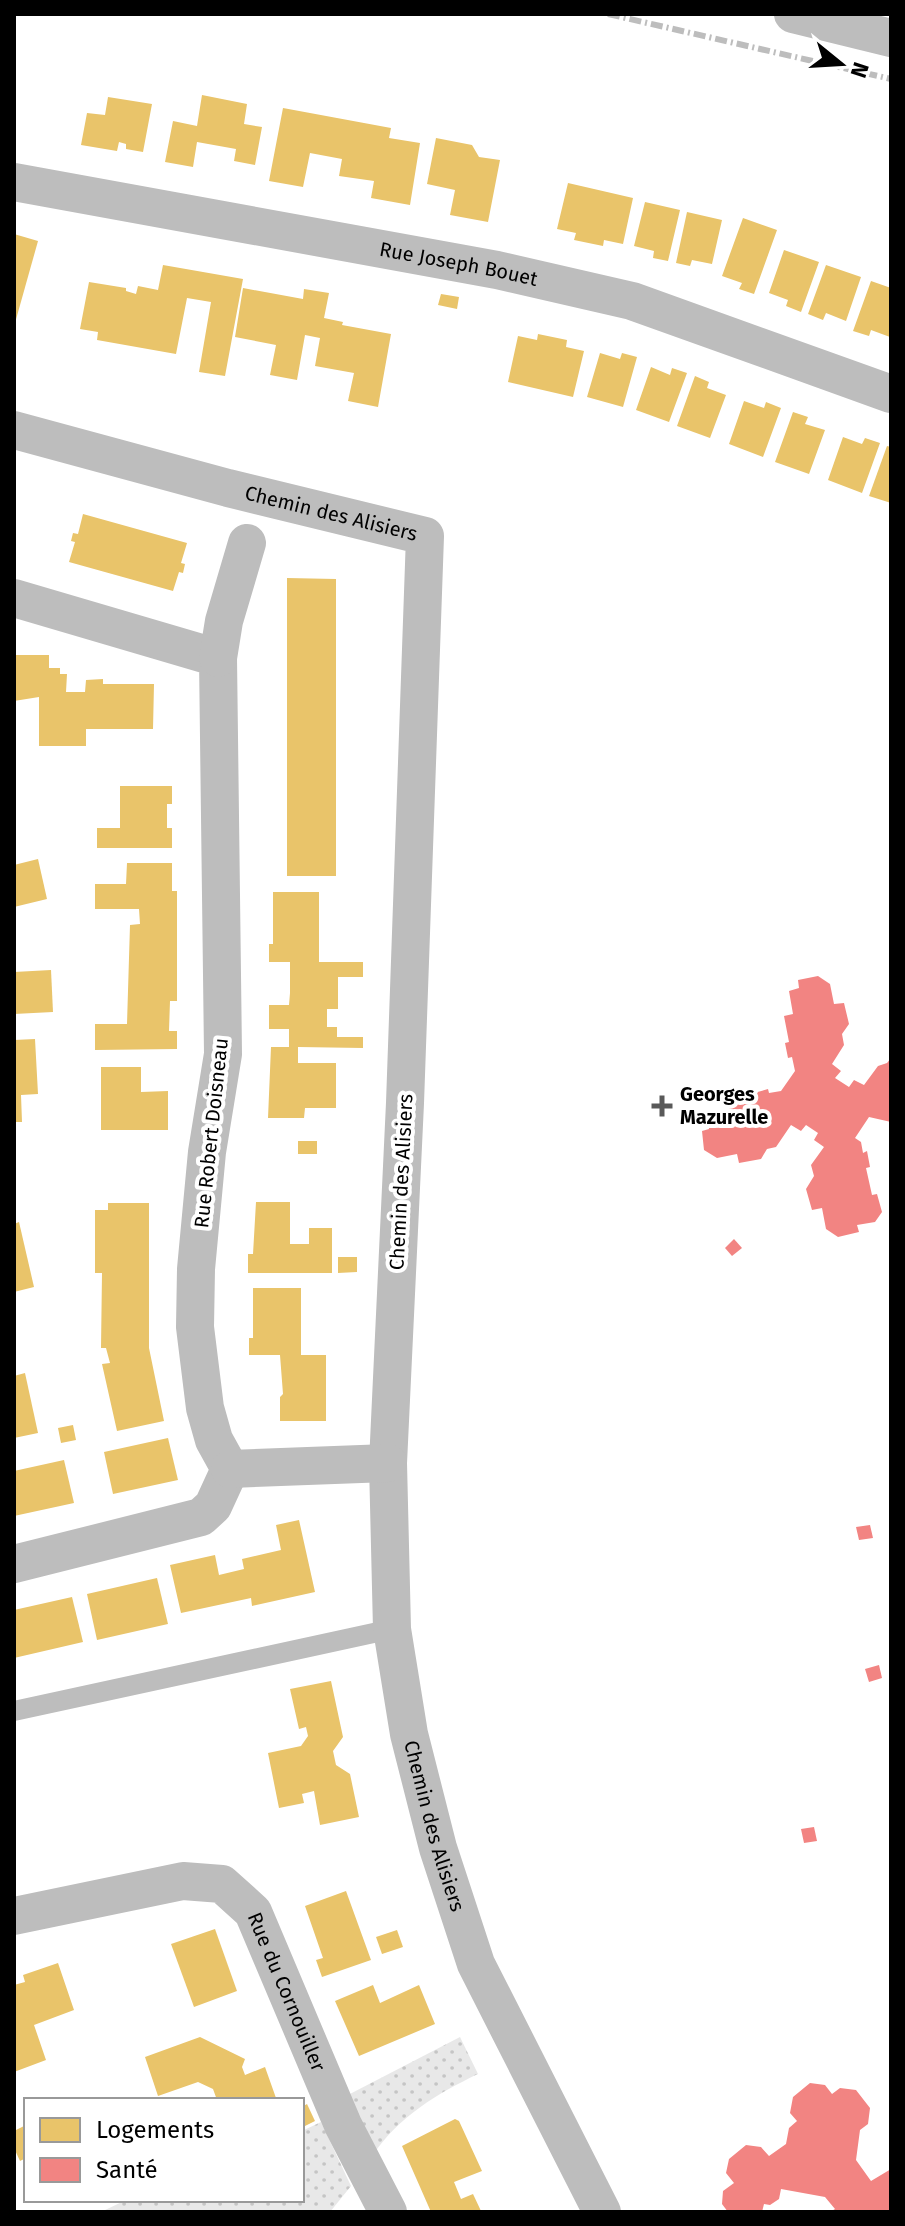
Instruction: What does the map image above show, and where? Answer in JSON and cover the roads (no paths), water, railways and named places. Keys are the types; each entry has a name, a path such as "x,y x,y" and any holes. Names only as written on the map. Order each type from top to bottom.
{"street":[{"path":"793,14 891,38"},
{"name":"Rue Joseph Bouet","path":"14,182 482,267 632,301 891,394"},
{"name":"Chemin des Alisiers","path":"14,430 228,488 425,536 405,1103 388,1463 392,1629 409,1734 438,1848 476,1964 602,2212"},
{"name":"Rue Robert Doisneau","path":"230,1469 214,1440 205,1408 195,1327 196,1269 206,1167 223,1054 218,658 224,621 247,543"},
{"path":"14,598 218,658"},
{"path":"14,1564 201,1517 213,1506 230,1469 388,1463"},
{"name":"Rue du Cornouiller","path":"14,1916 183,1881 222,1884 253,1912 343,2125 388,2212"}],"lane":[{"path":"14,1711 392,1629"}],"railway":[{"path":"608,14 891,79"}],"place":[{"name":"Georges Mazurelle","path":"662,1106"}]}
